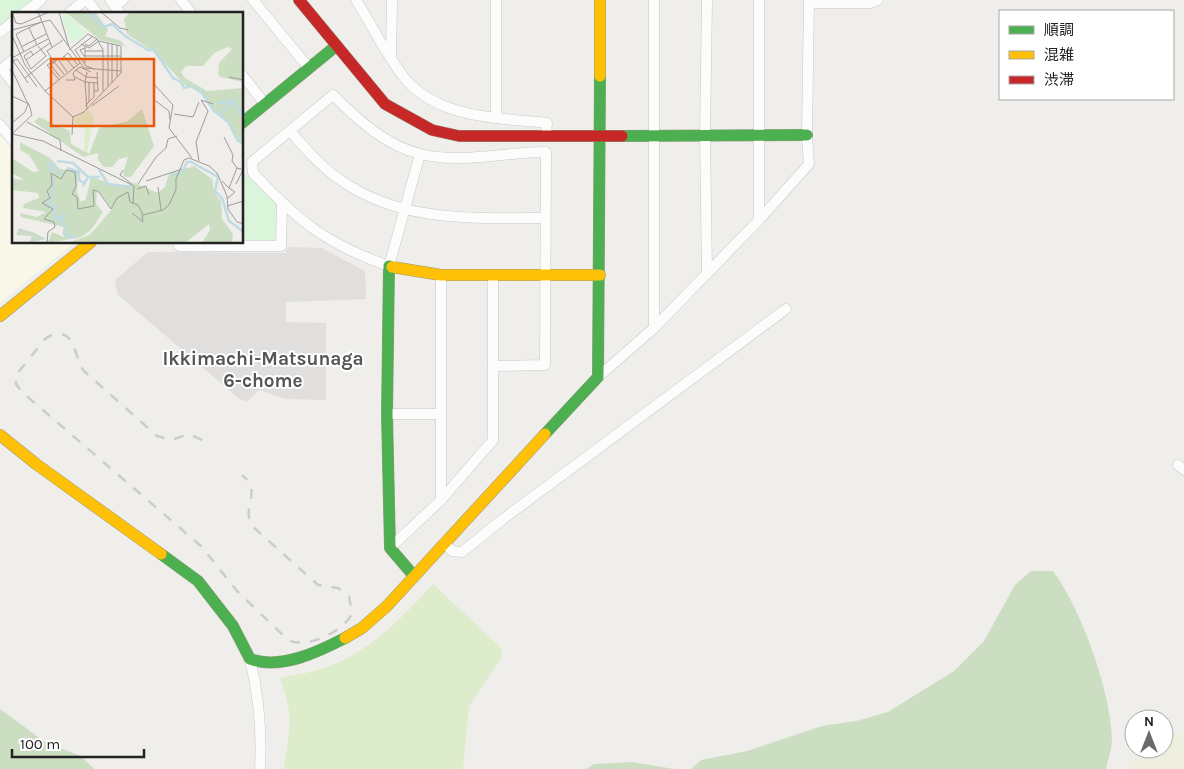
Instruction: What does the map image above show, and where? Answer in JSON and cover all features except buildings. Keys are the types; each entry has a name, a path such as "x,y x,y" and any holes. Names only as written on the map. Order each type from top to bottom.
{"street":[{"path":"26,12 41,0"},
{"path":"71,12 86,0 96,12"},
{"path":"181,0 190,12"},
{"path":"253,0 309,68"},
{"path":"299,0 385,104 405,117 432,130 459,136 807,136"},
{"path":"356,0 407,80 432,101 459,111 496,118 547,123 546,136"},
{"path":"391,56 392,0"},
{"path":"496,0 496,118"},
{"path":"598,377 600,0"},
{"path":"654,0 654,328"},
{"path":"707,0 705,135 707,274"},
{"path":"759,0 759,220"},
{"path":"250,659 255,663 270,664 310,653 359,630 383,610 598,377 654,328 759,220 809,164 807,136 809,2 863,2 878,0"},
{"path":"0,32 12,23"},
{"path":"244,121 336,46"},
{"path":"12,61 2,69 12,82"},
{"path":"244,78 266,104"},
{"path":"493,366 545,365 545,275 545,218 546,152 475,156 420,154 391,142 370,130 333,95 252,162 253,174 282,204 334,244 389,266 441,275 545,275 600,275"},
{"path":"0,125 12,140"},
{"path":"290,131 337,178 353,188 404,210 462,218 545,218"},
{"path":"414,576 390,548 387,414 389,266 420,154"},
{"path":"179,246 281,246 282,204"},
{"path":"0,316 89,244"},
{"path":"441,275 439,414 441,500"},
{"path":"390,548 441,500 493,440 494,275"},
{"path":"444,543 452,551 462,552 503,519 786,309"},
{"path":"387,414 439,414"},
{"path":"0,435 36,464 198,582 233,626 250,659 260,710 262,740 260,769"}],"shaded area":[{"path":"0,130 12,145 12,244 73,244 0,303"},
{"path":"287,247 322,248 365,271 366,299 286,302 286,322 326,323 326,400 286,399 259,390 247,402 238,398 117,294 115,280 148,252 286,253"}],"green space":[{"path":"0,0 36,0 21,12 12,12 12,19 0,28"},
{"path":"244,175 251,176 278,205 278,235 272,240 244,240"},
{"path":"1031,571 1053,571 1074,607 1093,651 1110,720 1112,743 1106,769 691,769 701,760 747,751 822,726 856,721 888,712 954,671 984,641 1015,585"},
{"path":"433,584 501,648 502,657 469,706 463,769 286,769 284,764 290,721 287,701 280,678 326,667 361,650 411,608"},
{"path":"0,709 45,742 81,756 94,769 0,769"},
{"path":"1174,732 1184,735 1184,769 1128,769 1134,759 1174,759"},
{"path":"632,762 674,769 586,769 594,764"}],"railway":[{"path":"202,440 189,434 171,440 157,436 84,371 72,343 63,334 56,334 46,338 16,375 16,384 22,392 202,547 237,591 288,640 305,642 333,633 352,614 349,596 338,588 318,585 252,526 249,519 251,487 242,475"}],"traffic: fast":[{"path":"244,121 336,46"},
{"path":"545,434 598,377 600,76"},
{"path":"622,136 807,135"},
{"path":"392,267 389,266 387,414 390,548 414,576"},
{"path":"161,554 198,581 233,626 250,659 262,662 287,661 311,654 345,638"}],"traffic: slow":[{"path":"600,0 600,76"},
{"path":"0,316 89,244"},
{"path":"392,267 441,275 600,275"},
{"path":"345,638 362,628 387,606 545,434"},
{"path":"0,435 36,464 161,554"}],"traffic: jam":[{"path":"299,0 385,104 432,130 459,136 622,136"}],"district":[{"name":"Ikkimachi-Matsunaga 6-chome","path":"263,370"}]}
